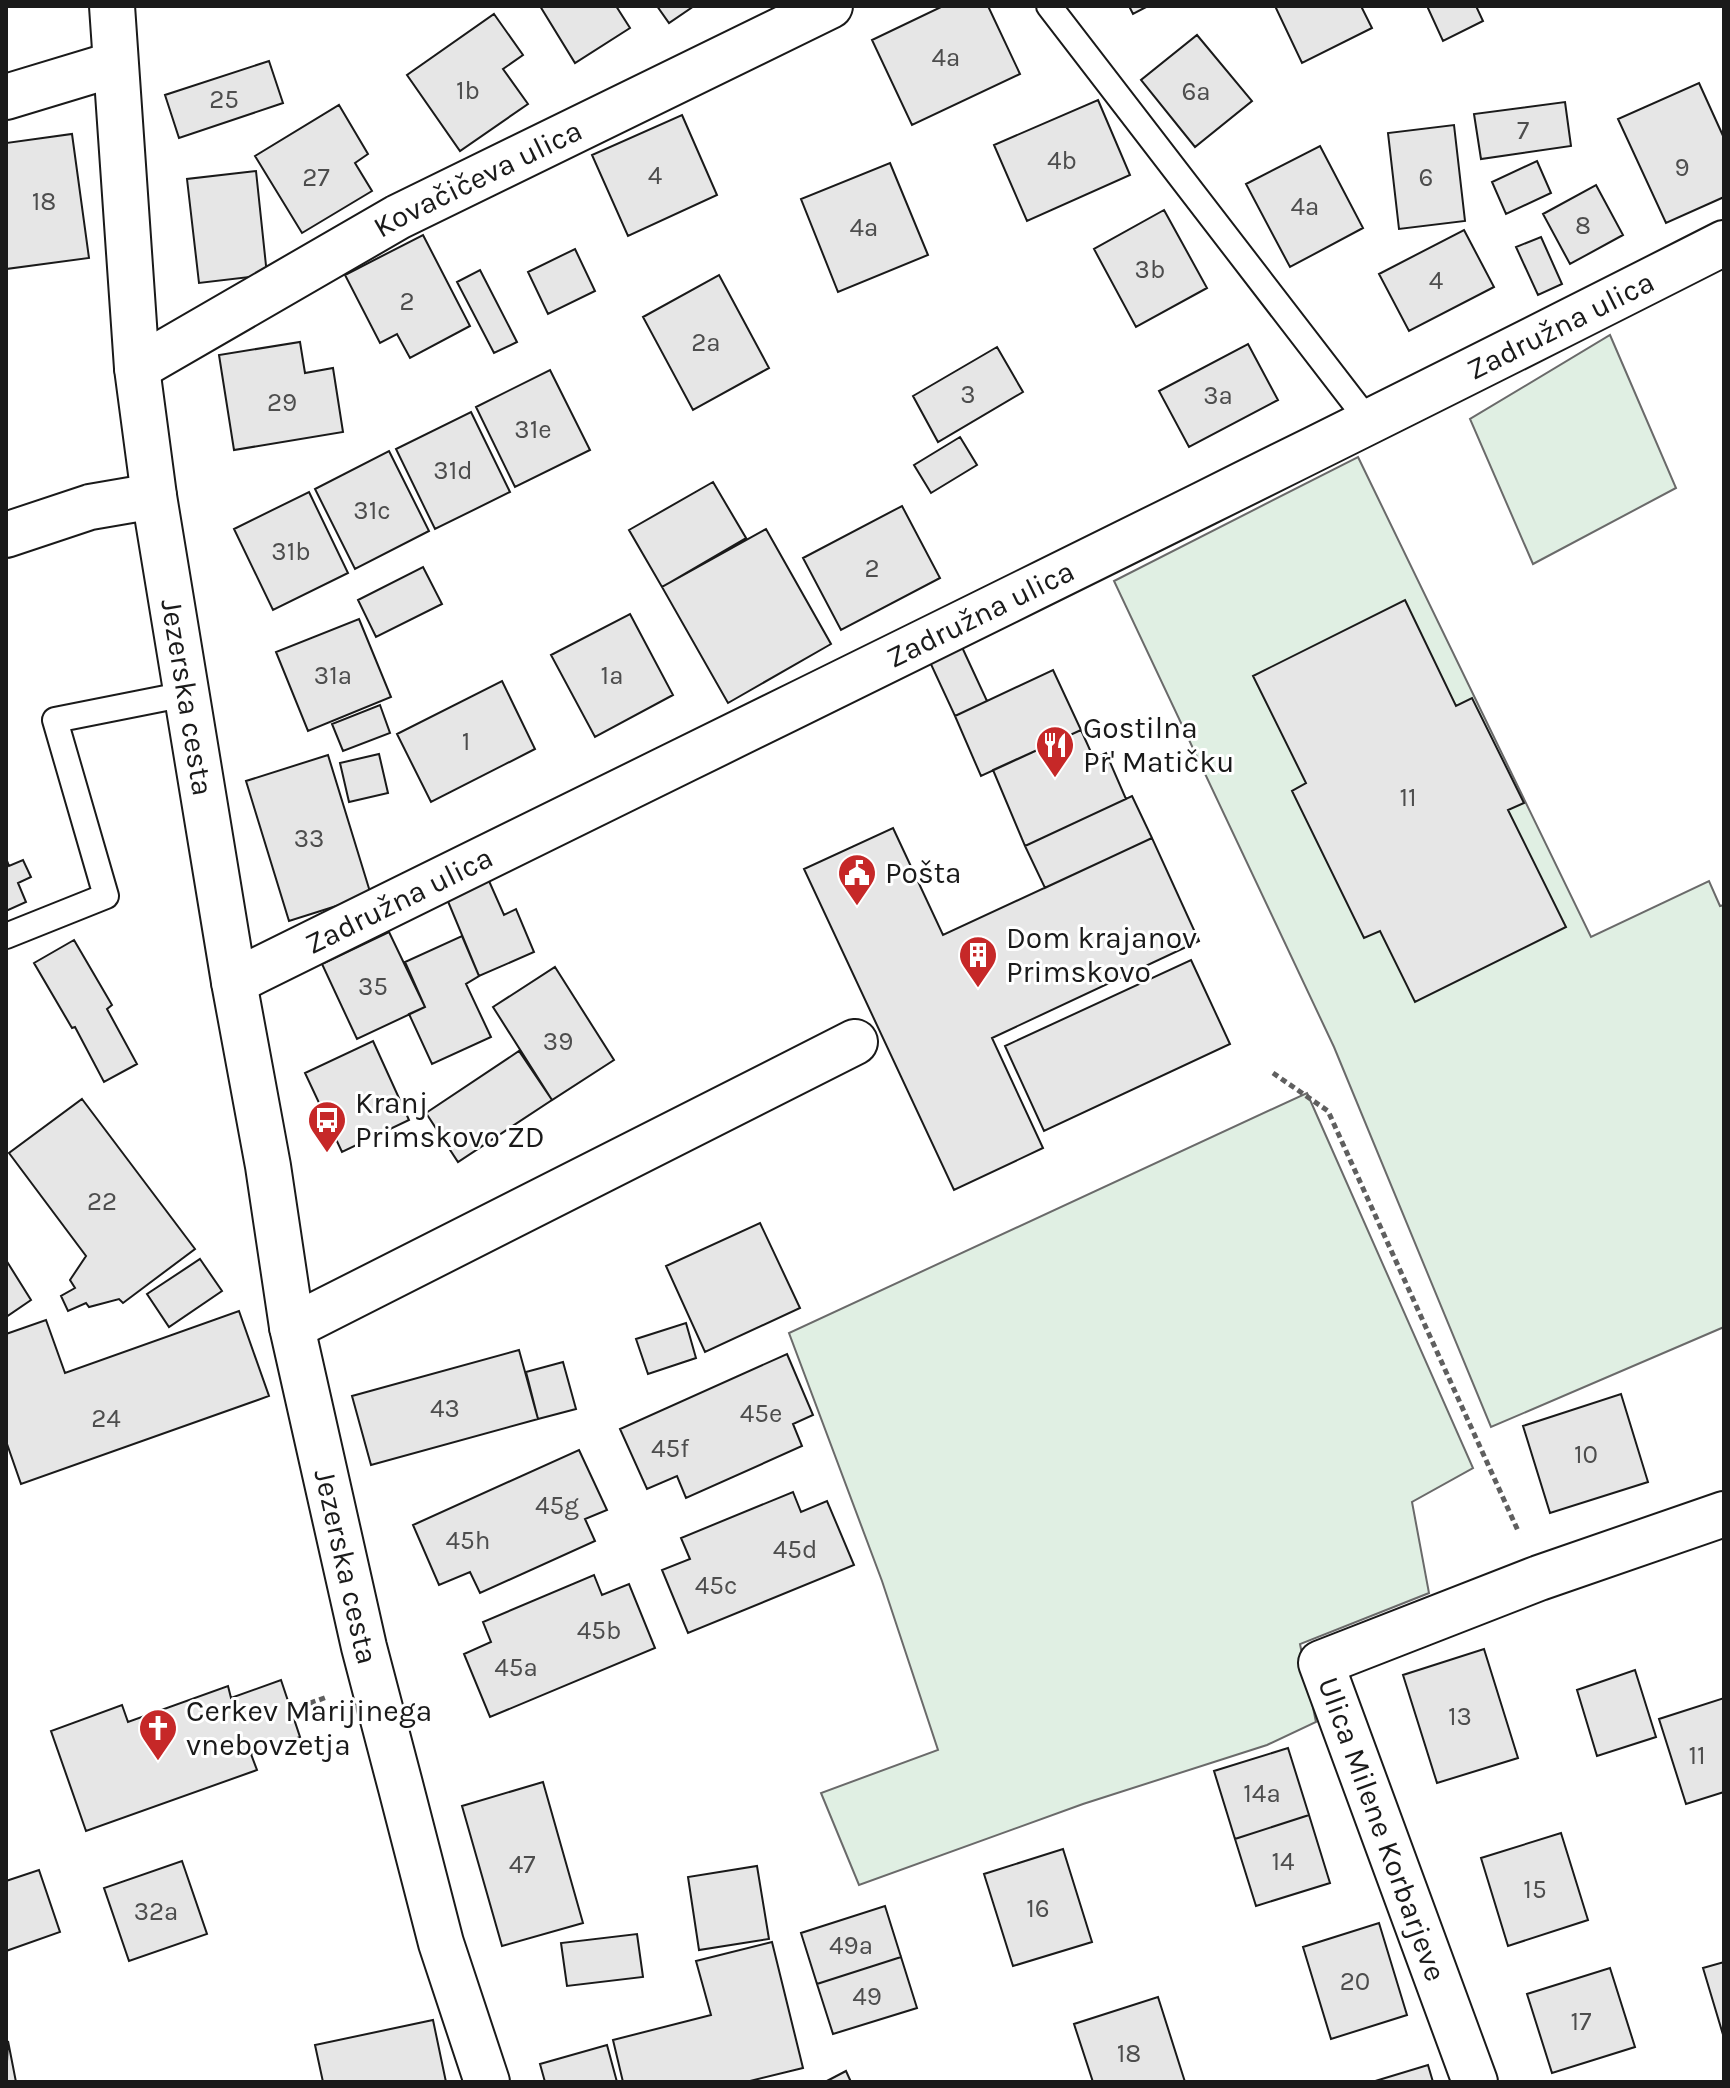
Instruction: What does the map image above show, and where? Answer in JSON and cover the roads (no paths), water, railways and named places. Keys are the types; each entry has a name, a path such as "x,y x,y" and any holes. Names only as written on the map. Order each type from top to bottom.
{"street":[{"name":"Kovačičeva ulica","path":"137,368 398,217 830,6"},
{"name":"Jezerska cesta","path":"120,11 115,64 137,368 186,694 268,1166 292,1327 373,1681 441,1943 487,2082"},
{"path":"6,97 115,64"},
{"name":"Zadružna ulica","path":"234,982 1055,575 1370,423 1724,243"},
{"path":"6,535 90,507 154,496"},
{"path":"292,1327 855,1042"},
{"name":"Ulica Milene Korbarjeve","path":"1475,2082 1321,1663 1539,1578 1724,1514"}],"lane":[{"path":"1049,6 1370,423"},
{"path":"6,936 106,896 55,720 186,694"}],"place":[{"name":"Gostilna Pr' Matičku","path":"1055,779"},
{"name":"Pošta","path":"857,907"},
{"name":"Dom krajanov Primskovo","path":"978,989"},
{"name":"Kranj Primskovo ZD","path":"327,1154"},
{"name":"Cerkev Marijinega vnebovzetja","path":"158,1762"}]}
